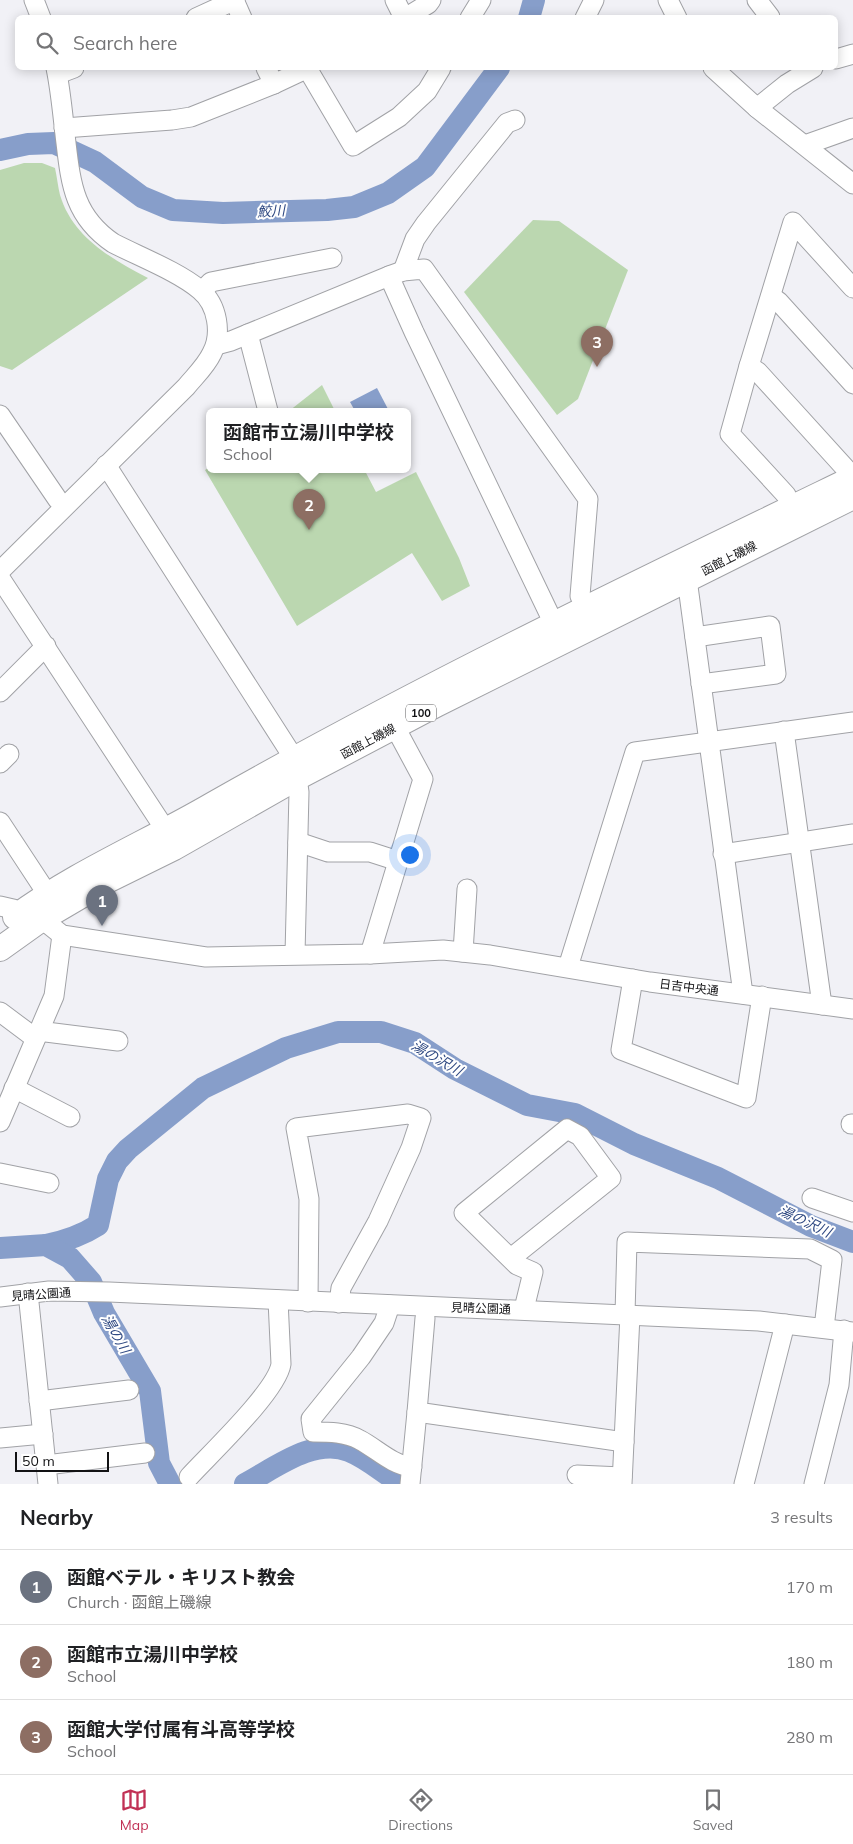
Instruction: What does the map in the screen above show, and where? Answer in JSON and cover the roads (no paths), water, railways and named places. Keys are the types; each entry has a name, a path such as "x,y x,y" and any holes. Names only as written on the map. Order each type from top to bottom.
{"main road":[{"name":"函館上磯線","path":"295,769 395,727 590,617 792,508 850,474"},
{"name":"函館上磯線","path":"0,949 21,913 106,882 170,840 554,624 625,612 687,579 853,497"},
{"name":"函館上磯線","path":"0,929 48,895 122,853 170,840"}],"street":[{"path":"34,0 41,15"},
{"path":"202,15 234,0 241,15"},
{"path":"395,0 403,15"},
{"path":"410,15 428,4 431,0"},
{"path":"472,15 481,0"},
{"path":"586,15 594,0"},
{"path":"668,0 676,15"},
{"path":"757,0 769,15"},
{"path":"838,58 853,54"},
{"path":"0,572 186,387 207,362 216,344 218,333 215,314 202,291 190,282 113,243 93,226 80,206 71,184 69,168 65,130 63,70"},
{"path":"65,130 191,117 270,76 298,70"},
{"path":"309,70 353,146 399,117 427,91 440,70"},
{"path":"716,70 757,108 853,184"},
{"path":"757,108 787,84 810,70"},
{"path":"515,120 507,123 435,210 396,274 414,332 554,624"},
{"path":"805,145 853,128"},
{"path":"792,508 786,495 730,434 793,222 853,288"},
{"path":"202,291 211,282 332,258"},
{"path":"216,344 248,334 396,274 424,269 588,500 580,596 590,617"},
{"path":"771,296 779,302 853,384"},
{"path":"248,334 267,408"},
{"path":"749,366 758,372 850,474"},
{"path":"0,415 58,500"},
{"path":"106,465 288,749 295,769 299,792 295,954"},
{"path":"0,578 46,646 170,840"},
{"path":"687,579 742,994"},
{"path":"695,637 770,626 776,674 701,684"},
{"path":"0,692 46,646"},
{"path":"568,968 635,752 853,722"},
{"path":"370,954 423,779 395,727"},
{"path":"784,731 822,1005"},
{"path":"0,822 48,895"},
{"path":"723,854 853,834"},
{"path":"298,842 328,852 370,852 398,861"},
{"path":"463,952 467,889"},
{"path":"0,1122 54,996 62,935 21,913"},
{"name":"日吉中央通","path":"62,935 206,957 370,954 443,950 490,955 633,979 853,1009"},
{"path":"633,979 621,1050 746,1098 762,996"},
{"path":"0,1012 37,1034 118,1041"},
{"path":"14,1088 70,1117"},
{"path":"308,1302 309,1199 296,1128 408,1114 421,1118 411,1148 378,1221 341,1288 339,1303"},
{"path":"511,1258 611,1178 580,1136 567,1129 464,1213 517,1265 533,1272 524,1309"},
{"path":"0,1172 49,1183"},
{"path":"812,1198 853,1212"},
{"path":"577,1475 622,1481 628,1242 810,1248 832,1260 824,1328"},
{"name":"見晴公園通","path":"0,1297 49,1291 109,1292 308,1302 627,1314 759,1321 848,1331"},
{"path":"28,1294 48,1484"},
{"path":"189,1477 254,1407 280,1372 278,1300"},
{"path":"390,1304 384,1323 311,1419 313,1432 335,1433 359,1439 402,1466 411,1475"},
{"path":"411,1475 426,1318"},
{"path":"744,1484 785,1324"},
{"path":"814,1484 839,1385 848,1331"},
{"path":"39,1401 129,1390"},
{"path":"417,1412 624,1442"},
{"path":"0,1438 43,1434"},
{"path":"46,1465 145,1453"}],"water":[{"path":"377,388 387,408 353,408 350,402"}],"waterway":[{"name":"鮫川","path":"530,15 534,0"},
{"name":"鮫川","path":"0,150 28,144 54,143 95,162 142,197 173,210 223,213 327,210 354,207 388,193 425,167 498,70"},
{"name":"湯の沢川","path":"46,1245 73,1238 98,1225 108,1179 117,1161 128,1149 203,1088 286,1048 338,1032 381,1032 415,1043 455,1069 527,1105 575,1114 634,1144 718,1178 811,1226 853,1242"},
{"name":"湯の川","path":"0,1248 46,1245 70,1258 91,1282 104,1313 150,1391 159,1463 170,1484"},
{"name":"湯の川","path":"245,1484 295,1456 322,1448 336,1448 356,1454 402,1484"}],"place":[{"name":"函館大学付属有斗高等学校","path":"597,367"},
{"name":"函館市立湯川中学校","path":"309,530"},
{"name":"函館ベテル・キリスト教会","path":"102,926"}]}
